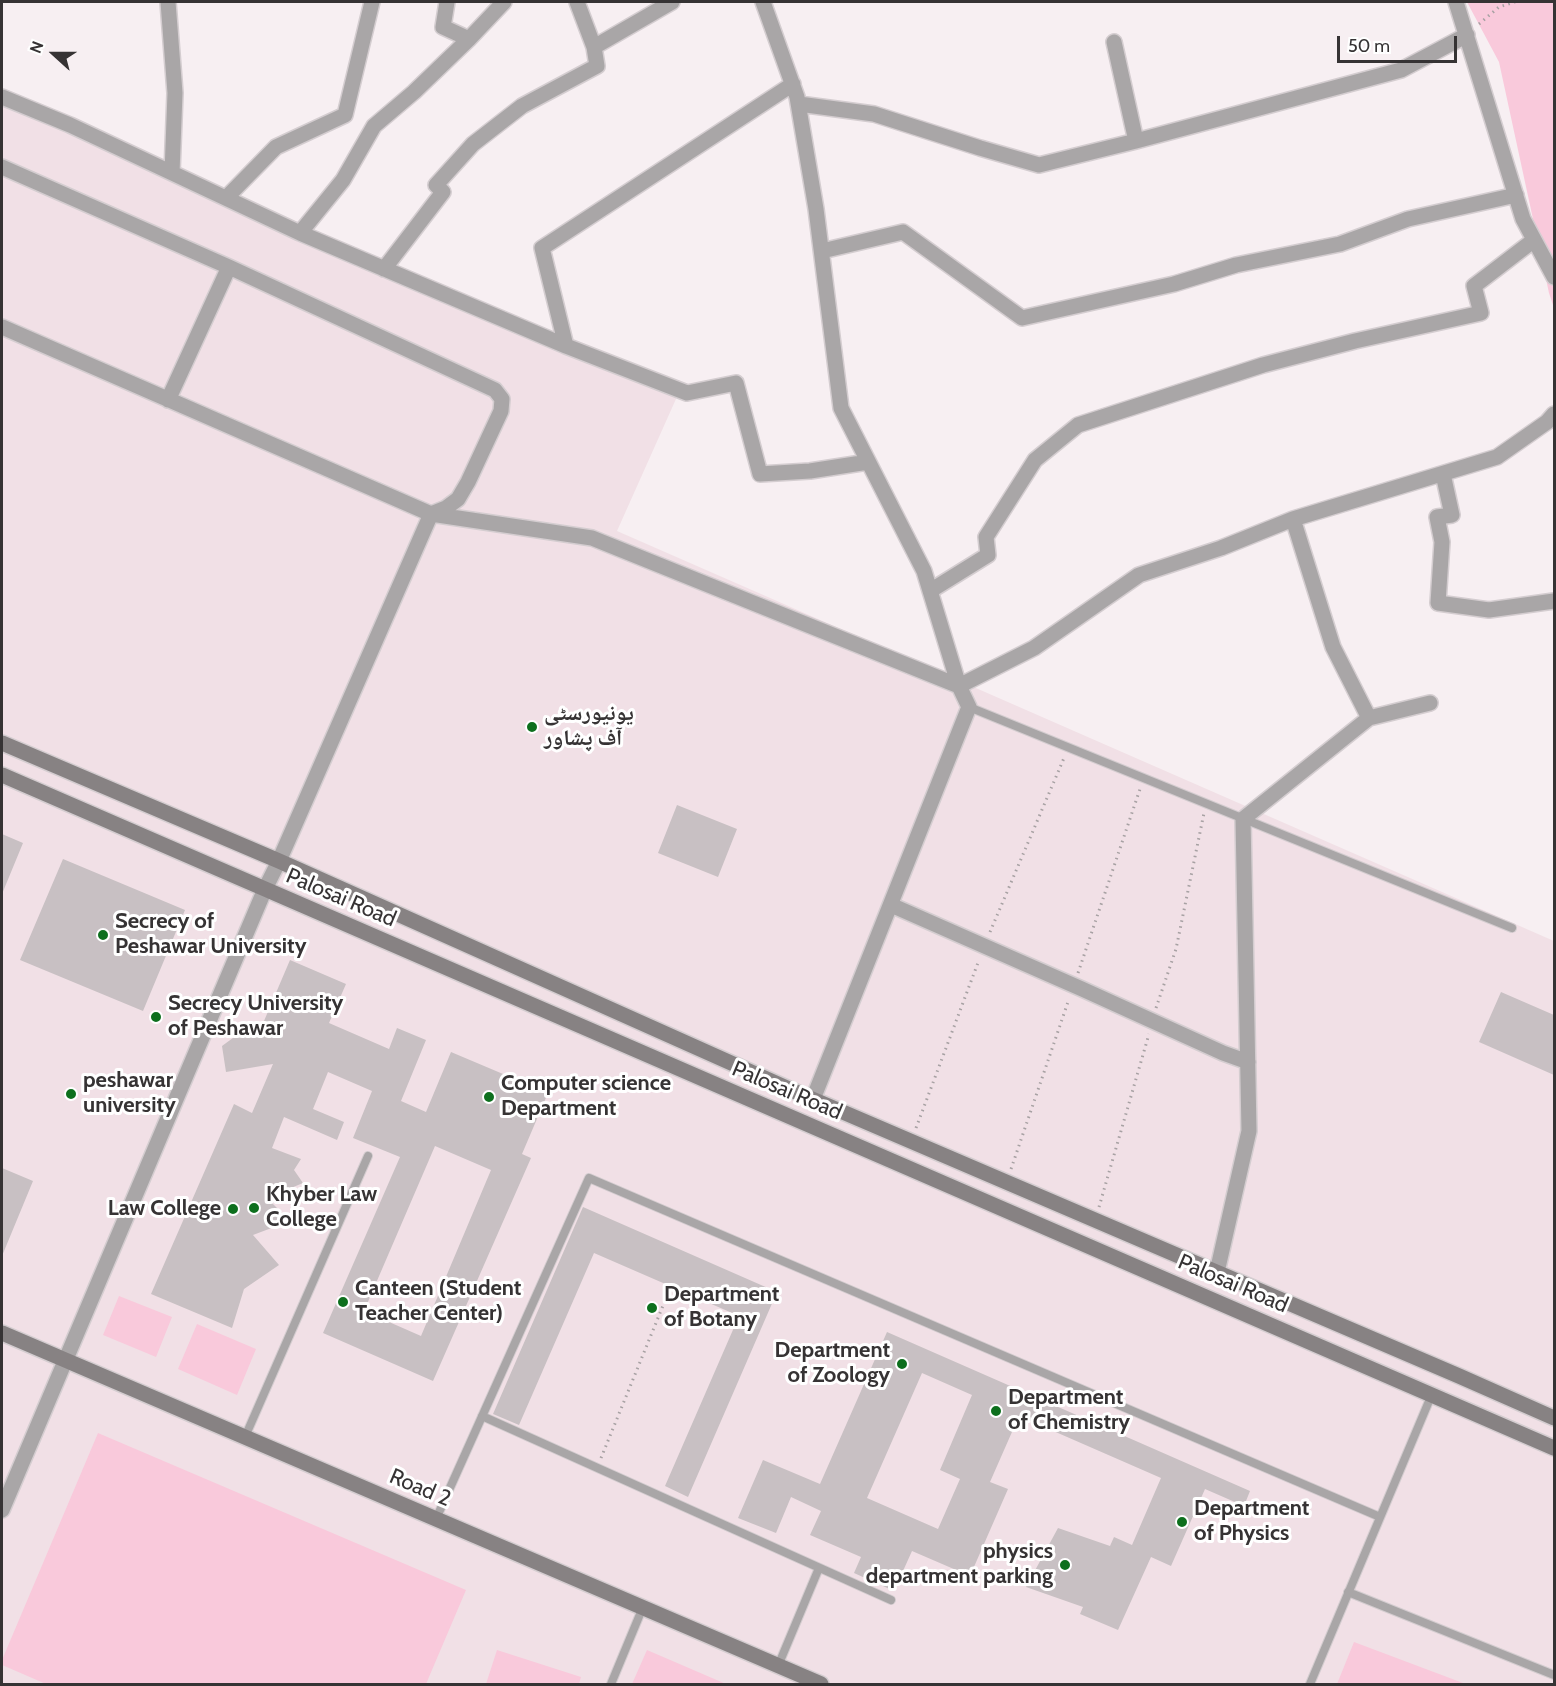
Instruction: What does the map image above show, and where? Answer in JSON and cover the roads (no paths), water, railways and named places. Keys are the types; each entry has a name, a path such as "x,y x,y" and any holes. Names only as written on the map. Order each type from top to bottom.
{"street":[{"path":"168,2 175,93 172,173"},
{"path":"225,198 276,147 345,115 372,2"},
{"path":"447,2 443,27 469,39"},
{"path":"300,233 343,180 374,126 414,92 504,2"},
{"path":"384,269 443,192 436,185 473,144 522,106 597,66 594,47 577,2"},
{"path":"594,47 672,2"},
{"path":"763,2 799,104 822,251 841,408 924,571 959,686 969,707 813,1099 801,1122"},
{"path":"1456,2 1523,219 1554,277"},
{"path":"799,104 874,114 1039,165 1401,70 1467,35"},
{"path":"1114,42 1136,141"},
{"path":"566,346 542,248 793,84"},
{"path":"2,96 70,125 300,233 566,346 687,393 736,383 760,474 810,471 868,462"},
{"path":"2,167 229,267 495,390 502,399 501,411 458,499 446,508 431,514 265,889 2,1510"},
{"path":"822,251 903,232 1022,318 1174,284 1236,265 1340,244 1408,219 1516,195"},
{"path":"930,591 988,555 986,537 1035,460 1078,425 1263,364 1481,313 1474,286 1534,240"},
{"path":"168,400 229,267"},
{"path":"2,327 431,514 592,538 959,686 1034,648 1139,575 1221,548 1293,519 1497,457 1547,422 1554,414"},
{"path":"1443,474 1452,514 1437,517 1442,542 1438,603 1489,610 1554,601"},
{"path":"1293,519 1333,647 1370,718"},
{"path":"1217,1272 1249,1131 1243,819 1370,718 1430,703"},
{"path":"2,743 279,861 813,1099 1554,1419"},
{"name":"Palosai Road","path":"2,776 1554,1448"},
{"path":"891,905 1223,1053 1248,1062"},
{"path":"1114,1257 1126,1233"},
{"name":"Road 2","path":"2,1333 821,1684"}],"lane":[{"path":"969,707 1512,928"},
{"path":"245,1437 368,1155"},
{"path":"436,1519 589,1178 1380,1517"},
{"path":"1310,1684 1431,1394"},
{"path":"482,1416 891,1600"},
{"path":"778,1665 819,1568"},
{"path":"1348,1593 1554,1675"},
{"path":"611,1684 642,1607"}],"place":[{"name":"یونیورسٹی آف پشاور","path":"532,727"},
{"name":"Secrecy of Peshawar University","path":"103,935"},
{"name":"Secrecy University of Peshawar","path":"156,1017"},
{"name":"peshawar university","path":"71,1094"},
{"name":"Computer science Department","path":"489,1097"},
{"name":"Khyber Law College","path":"254,1208"},
{"name":"Law College","path":"233,1209"},
{"name":"Canteen (Student Teacher Center)","path":"343,1302"},
{"name":"Department of Botany","path":"652,1308"},
{"name":"Department of Zoology","path":"902,1364"},
{"name":"Department of Chemistry","path":"996,1411"},
{"name":"Department of Physics","path":"1182,1522"},
{"name":"physics department parking","path":"1065,1565"}]}
